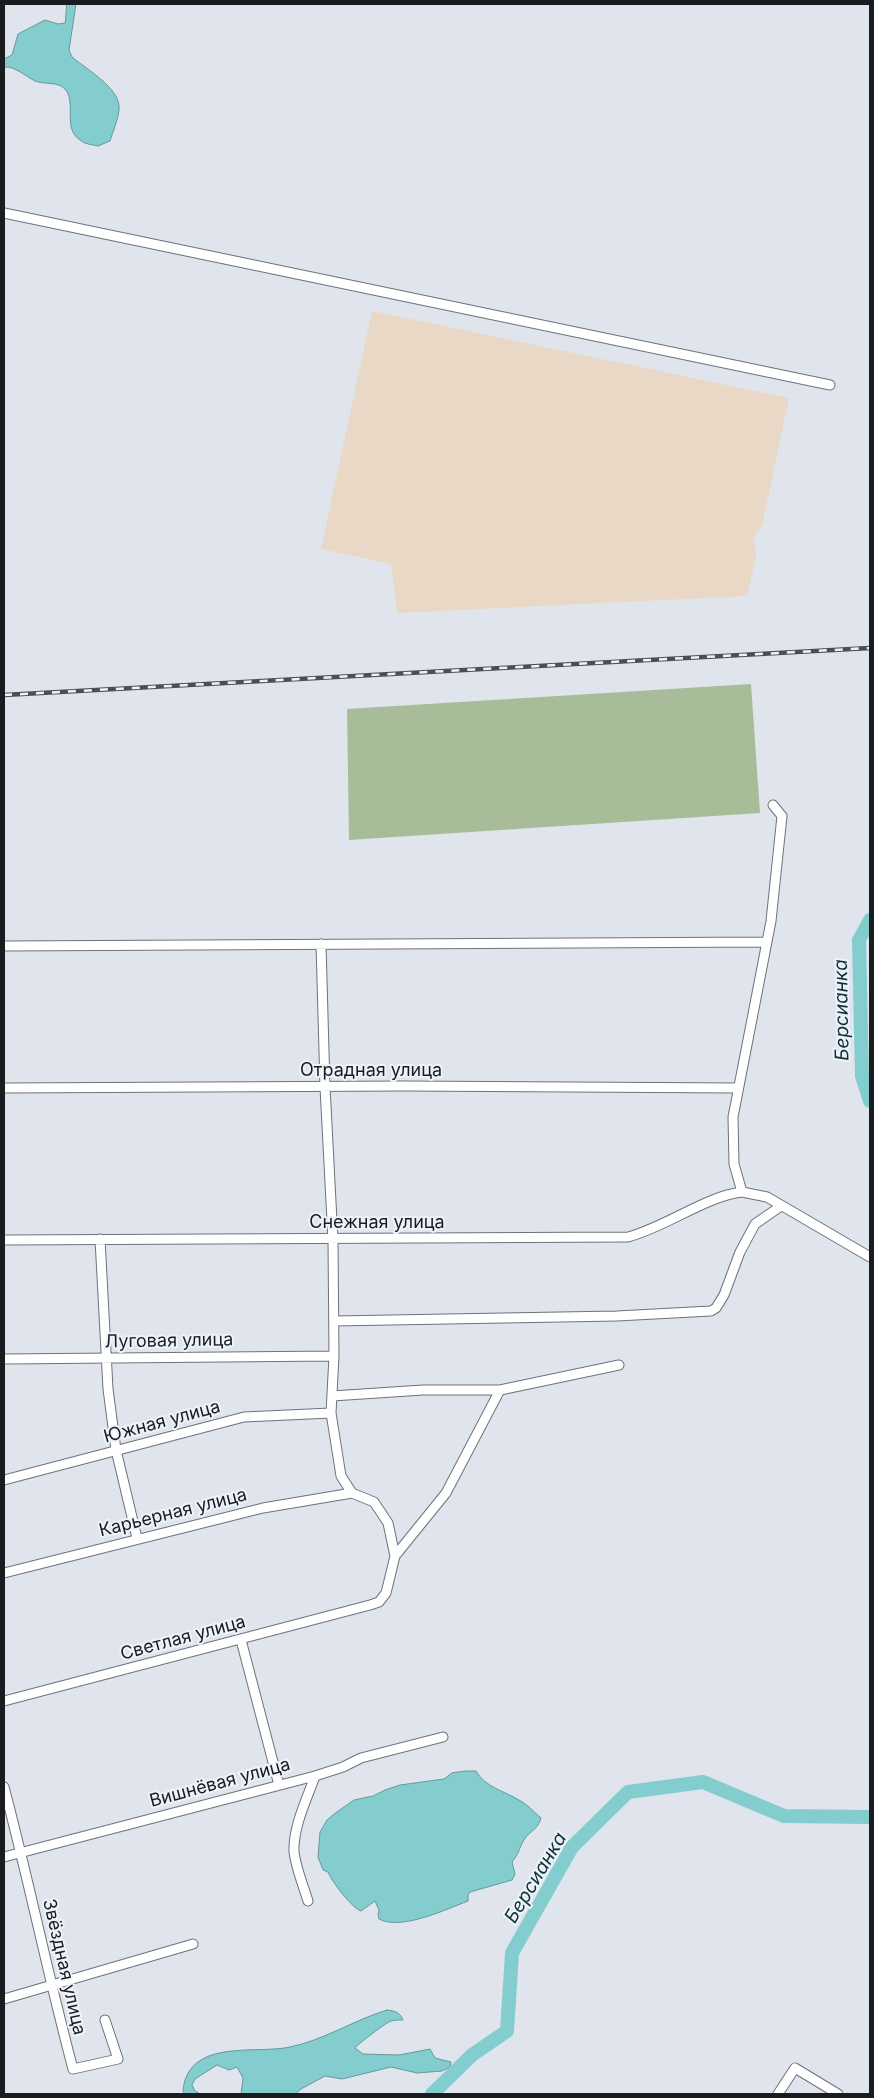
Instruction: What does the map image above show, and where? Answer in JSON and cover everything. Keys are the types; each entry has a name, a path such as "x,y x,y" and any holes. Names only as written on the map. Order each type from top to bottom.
{"street":[{"path":"4,213 830,385"},
{"path":"773,805 782,816 771,921 733,1117 734,1164 742,1192 767,1197 870,1257"},
{"path":"4,946 767,942"},
{"path":"321,944 333,1240 334,1356 331,1413 341,1476 352,1493 374,1502 388,1523 395,1556"},
{"name":"Отрадная улица","path":"4,1088 738,1088"},
{"name":"Снежная улица","path":"4,1240 333,1240 628,1237 648,1232 719,1198 742,1192"},
{"path":"334,1322 617,1316 711,1311 716,1308 724,1294 740,1252 755,1224 782,1206"},
{"path":"100,1239 108,1389 116,1450 137,1538"},
{"name":"Луговая улица","path":"4,1359 334,1356"},
{"path":"332,1396 423,1390 500,1390 619,1365"},
{"path":"395,1556 446,1493 500,1390"},
{"name":"Южная улица","path":"4,1480 244,1417 331,1413"},
{"name":"Карьерная улица","path":"4,1573 137,1538 263,1508 352,1493"},
{"name":"Светлая улица","path":"4,1702 379,1602 386,1593 395,1556"},
{"path":"241,1640 279,1785"},
{"name":"Вишнёвая улица","path":"4,1857 315,1776 361,1758 443,1737"},
{"path":"308,1901 294,1851 300,1816 315,1776"},
{"name":"Звёздная улица","path":"4,1787 21,1852 51,1987 73,2069 118,2059 105,2020"},
{"path":"4,1999 51,1987 193,1944"},
{"path":"778,2094 795,2068 838,2094"}],"shaded area":[{"path":"372,311 789,398 762,526 756,533 754,542 756,557 747,596 397,613 391,564 321,549"}],"green space":[{"path":"751,684 760,813 349,840 347,709"}],"water":[{"path":"67,4 76,4 69,50 72,57 102,80 115,95 118,102 117,122 110,141 98,146 84,142 75,135 72,129 70,101 65,89 55,84 35,81 16,70 4,67 4,59 12,55 18,34 45,20 58,24 65,23"},
{"path":"476,1771 484,1781 522,1802 541,1818 538,1825 524,1840 512,1862 515,1874 512,1880 470,1892 468,1901 411,1921 388,1922 379,1919 379,1910 375,1901 361,1911 357,1909 343,1894 328,1872 323,1870 318,1857 320,1832 327,1820 354,1800 373,1796 400,1785 444,1779 452,1773"},
{"path":"387,2010 397,2012 403,2020 388,2022 355,2048 363,2054 399,2055 430,2049 435,2058 451,2062 450,2067 442,2071 417,2073 391,2067 342,2079 325,2076 295,2094 241,2094 243,2078 237,2067 229,2070 217,2065 195,2079 192,2085 195,2091 200,2094 184,2094 185,2080 192,2067 203,2059 231,2051 277,2049 303,2044"}],"waterway":[{"name":"Берсианка","path":"870,920 859,940 862,1076 870,1101"},
{"name":"Берсианка","path":"432,2094 472,2055 507,2031 512,1953 572,1847 628,1792 703,1782 784,1816 870,1817"}],"railway":[{"path":"4,695 870,648"}]}
